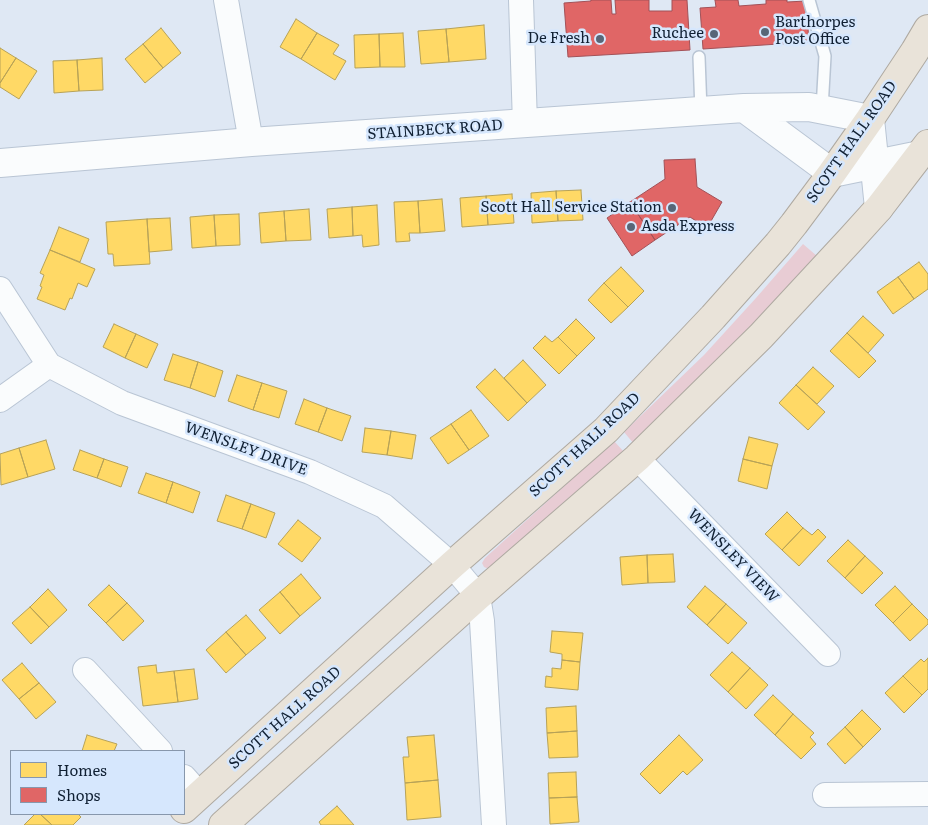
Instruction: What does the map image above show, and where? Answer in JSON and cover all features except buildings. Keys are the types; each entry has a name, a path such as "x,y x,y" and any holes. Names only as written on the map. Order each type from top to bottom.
{"highway":[{"name":"SCOTT HALL ROAD","path":"189,794 606,430 713,317 778,244 832,173 924,43"},
{"path":"223,825 455,617 480,609 638,458 761,336 879,208 924,150"},
{"path":"166,825 177,815"}],"street":[{"path":"226,0 251,142"},
{"path":"521,0 525,124"},
{"name":"STAINBECK ROAD","path":"0,163 251,142 744,108 808,106 870,118"},
{"path":"744,108 832,173 874,165 924,150"},
{"path":"870,118 879,208"},
{"name":"WENSLEY DRIVE","path":"0,289 50,365 122,403 310,472 384,506 452,566 480,609"},
{"path":"0,400 50,365"},
{"name":"WENSLEY VIEW","path":"638,458 828,654"},
{"path":"480,609 494,825"},
{"path":"85,670 159,750"},
{"path":"825,795 928,794"}],"lane":[{"path":"809,0 825,56 822,109"},
{"path":"699,57 702,111"}],"shaded area":[{"path":"803,244 817,256 768,310 634,444 624,432 704,355"},
{"path":"614,441 625,453 491,570 484,567 482,563 485,558"}],"place":[{"name":"Barthorpes Post Office","path":"765,32"},
{"name":"Ruchee","path":"714,34"},
{"name":"De Fresh","path":"600,39"},
{"name":"Scott Hall Service Station","path":"672,208"},
{"name":"Asda Express","path":"631,227"}]}
